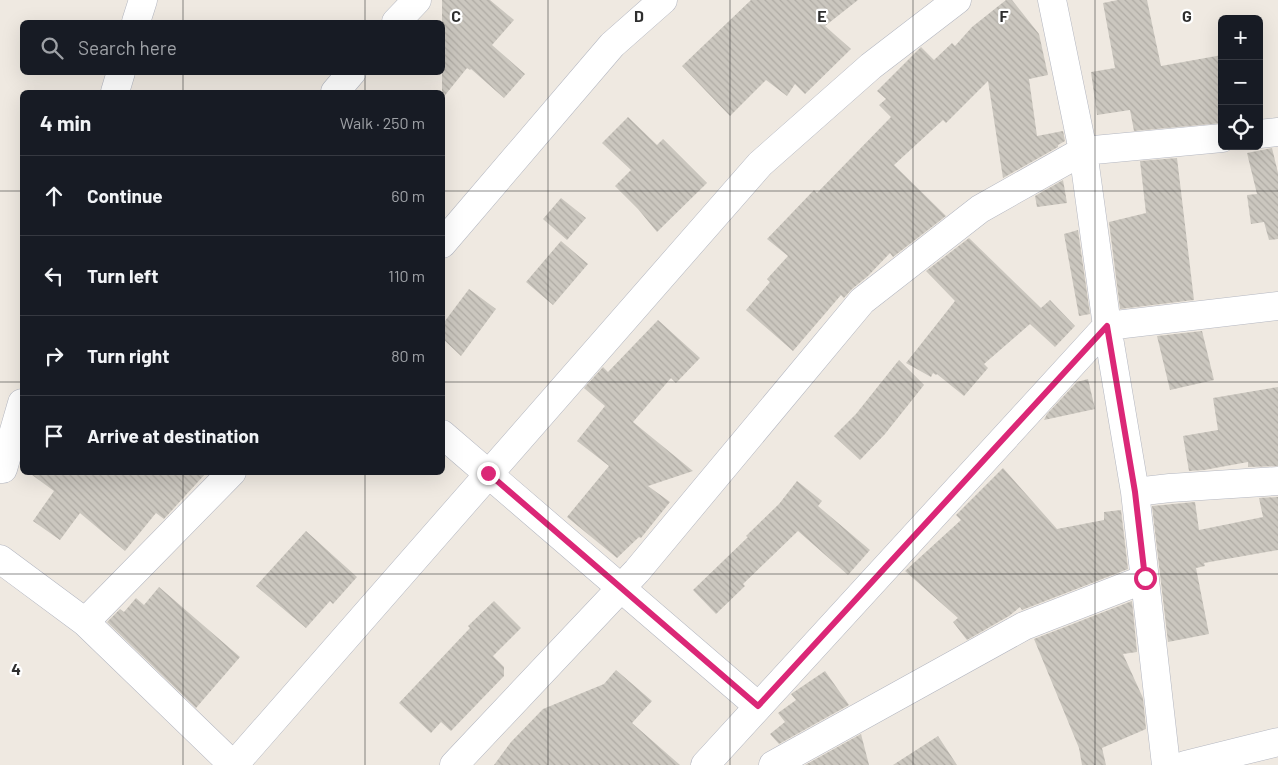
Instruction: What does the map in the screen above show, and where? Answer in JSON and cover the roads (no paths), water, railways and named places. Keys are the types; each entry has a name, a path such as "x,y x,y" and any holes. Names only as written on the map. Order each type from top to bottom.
{"street":[{"path":"137,20 143,0"},
{"path":"398,20 417,0"},
{"path":"445,241 612,46 663,0"},
{"path":"0,558 85,622 234,765 760,164 871,66 957,0"},
{"path":"1052,0 1083,151 1107,326 1135,492 1166,765"},
{"path":"116,90 120,75"},
{"path":"337,90 349,75"},
{"path":"454,765 637,571 862,301 980,210 1083,151 1218,138"},
{"path":"705,765 1107,326 1278,306"},
{"path":"1,470 20,409"},
{"path":"445,437 758,706"},
{"path":"1,470 20,449"},
{"path":"85,622 229,475"},
{"path":"1135,492 1278,481"},
{"path":"773,765 1024,626 1145,578"},
{"path":"1185,765 1278,742"}]}
